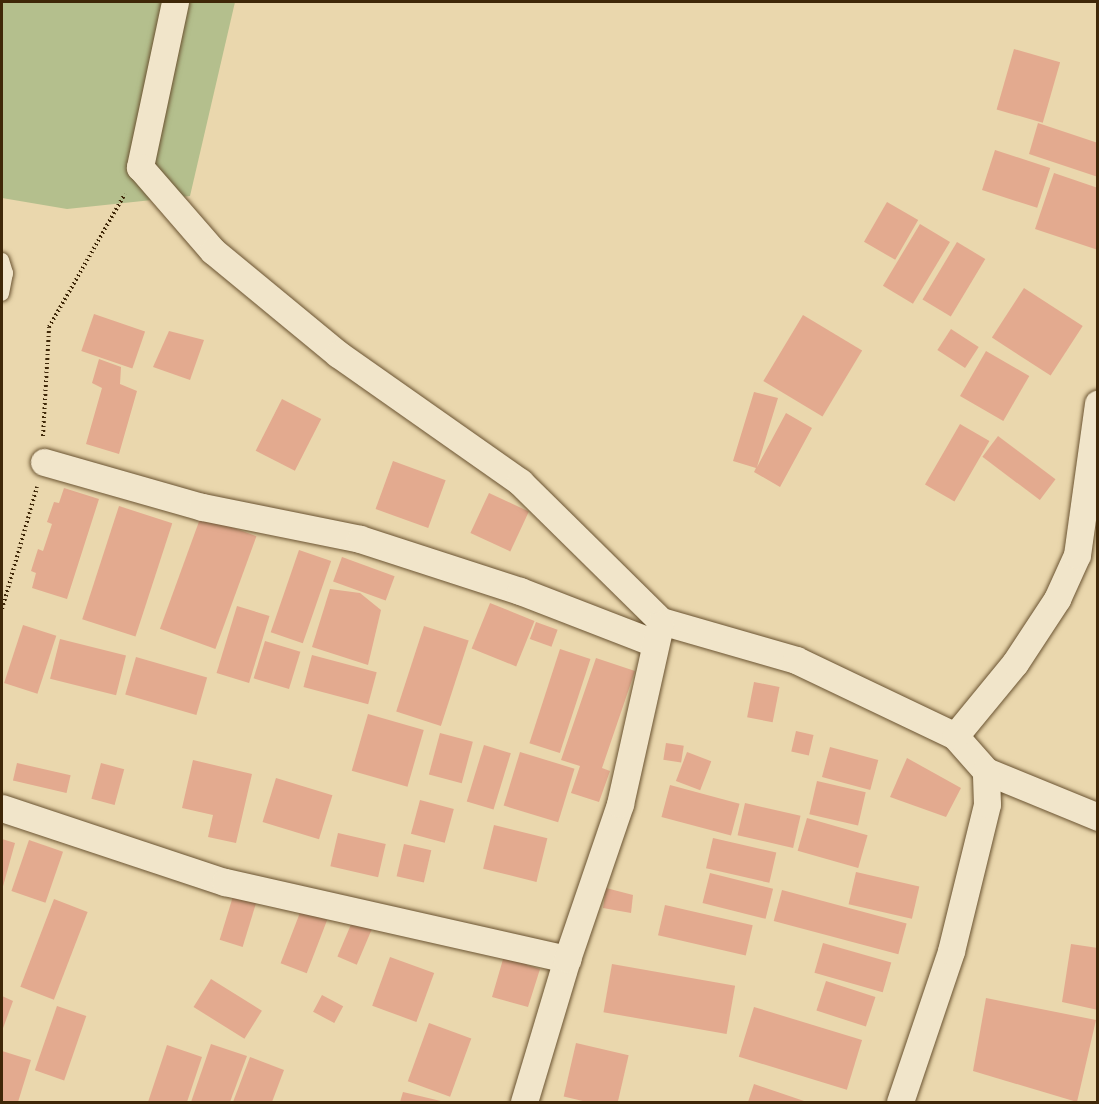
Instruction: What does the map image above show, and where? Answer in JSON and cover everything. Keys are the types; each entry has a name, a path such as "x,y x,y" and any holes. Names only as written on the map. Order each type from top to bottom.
{"street":[{"path":"175,2 140,167 213,251 338,354 520,482 658,632"},
{"path":"955,736 1015,663 1057,599 1077,555 1098,403"},
{"path":"44,462 210,509 360,539 520,591 658,632 796,660 955,736 986,771 1098,817"},
{"path":"525,1102 567,959 620,804 658,632"},
{"path":"900,1102 951,951 987,804 986,771"},
{"path":"2,808 225,882 567,959"}],"lane":[{"path":"2,260 6,273 2,294"}],"path":[{"path":"2,609 44,462 44,381 49,327 140,167"}],"green space":[{"path":"2,2 235,2 190,196 67,209 2,198"}],"building":[{"path":"1014,49 1060,62 1043,123 997,110"},
{"path":"1038,123 1098,143 1098,177 1029,154"},
{"path":"995,150 1050,168 1037,208 982,190"},
{"path":"1054,173 1098,188 1098,250 1035,229"},
{"path":"887,202 918,220 895,260 864,242"},
{"path":"920,224 950,242 913,304 883,286"},
{"path":"957,242 985,259 951,316 922,299"},
{"path":"1024,288 1083,326 1051,376 992,337"},
{"path":"94,314 145,332 132,368 81,351"},
{"path":"803,315 862,351 822,417 763,381"},
{"path":"951,329 979,347 965,368 937,350"},
{"path":"169,331 204,340 190,380 153,367"},
{"path":"986,351 1029,376 1003,421 960,396"},
{"path":"99,359 121,367 120,384 137,391 119,454 86,444 102,388 92,383"},
{"path":"754,392 778,398 757,467 786,413 812,428 780,487 754,472 756,468 733,461"},
{"path":"282,399 321,419 295,471 256,451"},
{"path":"960,424 989,441 954,502 925,485"},
{"path":"998,436 1056,479 1040,500 982,457"},
{"path":"393,461 446,480 428,528 376,509"},
{"path":"64,488 99,499 67,599 32,588 36,573 31,571 38,549 43,551 52,524 47,522 54,502 59,503"},
{"path":"489,493 529,512 510,551 470,533"},
{"path":"119,506 172,523 135,636 82,619"},
{"path":"201,516 256,536 215,649 160,629"},
{"path":"299,550 331,561 303,643 271,632"},
{"path":"342,557 395,576 386,601 333,581"},
{"path":"330,589 360,593 381,610 368,665 312,647"},
{"path":"490,603 535,621 516,666 472,648"},
{"path":"237,606 270,616 249,683 217,673"},
{"path":"536,622 558,630 551,647 530,639"},
{"path":"23,625 56,636 37,694 4,683"},
{"path":"424,626 469,641 441,726 396,712"},
{"path":"60,639 126,655 116,695 50,679"},
{"path":"265,641 300,652 289,689 254,678"},
{"path":"560,649 590,659 560,753 529,743"},
{"path":"312,655 377,672 368,704 303,687"},
{"path":"136,657 207,677 196,715 125,694"},
{"path":"596,658 635,671 602,768 610,771 599,802 571,793 580,766 561,760"},
{"path":"754,682 780,687 773,722 747,717"},
{"path":"368,714 424,730 407,787 352,771"},
{"path":"796,731 814,735 809,756 791,751"},
{"path":"440,733 473,742 462,783 429,775"},
{"path":"666,743 684,746 681,763 663,760"},
{"path":"484,745 511,753 494,810 467,801"},
{"path":"830,747 878,760 870,790 822,777"},
{"path":"520,752 575,769 558,822 504,806"},
{"path":"687,752 711,761 700,790 676,781"},
{"path":"907,758 961,788 946,817 890,797"},
{"path":"193,760 252,774 236,843 208,837 213,815 182,808"},
{"path":"17,763 71,775 67,793 13,781"},
{"path":"101,763 124,769 115,805 91,799"},
{"path":"276,778 332,795 319,839 263,822"},
{"path":"817,781 866,792 858,825 809,814"},
{"path":"670,785 740,804 731,836 661,817"},
{"path":"420,800 454,809 445,843 411,834"},
{"path":"745,803 801,816 793,848 738,835"},
{"path":"807,818 868,835 858,868 798,851"},
{"path":"494,825 547,838 536,882 483,869"},
{"path":"338,833 386,844 378,877 330,866"},
{"path":"713,838 776,853 769,883 706,868"},
{"path":"2,839 15,843 2,890"},
{"path":"29,840 63,852 45,903 11,891"},
{"path":"404,844 431,850 424,882 397,876"},
{"path":"856,872 919,887 912,919 849,904"},
{"path":"710,873 773,889 766,919 703,903"},
{"path":"606,888 633,895 631,913 603,908"},
{"path":"782,890 907,923 898,954 774,921"},
{"path":"234,893 257,900 243,947 220,940"},
{"path":"54,899 88,912 54,1000 20,987"},
{"path":"665,905 753,925 746,955 658,935"},
{"path":"301,910 327,920 307,973 281,963"},
{"path":"355,915 374,923 357,965 337,956"},
{"path":"823,943 891,963 883,992 814,973"},
{"path":"1071,944 1098,948 1098,1010 1062,1002"},
{"path":"506,949 529,957 527,965 540,969 528,1007 492,997"},
{"path":"390,957 434,973 416,1022 372,1006"},
{"path":"612,964 735,986 727,1034 603,1012"},
{"path":"211,979 262,1011 244,1039 194,1007"},
{"path":"826,981 875,997 866,1027 816,1010"},
{"path":"322,995 343,1006 334,1023 313,1012"},
{"path":"2,996 13,1001 2,1031"},
{"path":"986,998 1096,1020 1077,1102 973,1071"},
{"path":"57,1006 86,1016 64,1080 35,1070"},
{"path":"754,1007 862,1040 847,1090 739,1057"},
{"path":"429,1023 471,1038 450,1097 408,1081"},
{"path":"576,1043 629,1055 618,1102 587,1102 564,1097"},
{"path":"211,1044 247,1056 230,1102 191,1102"},
{"path":"167,1045 202,1057 187,1102 148,1102"},
{"path":"2,1051 31,1060 18,1102 2,1102"},
{"path":"250,1057 284,1070 272,1102 233,1102"},
{"path":"754,1084 807,1102 748,1102"},
{"path":"403,1092 445,1102 400,1102"}]}
